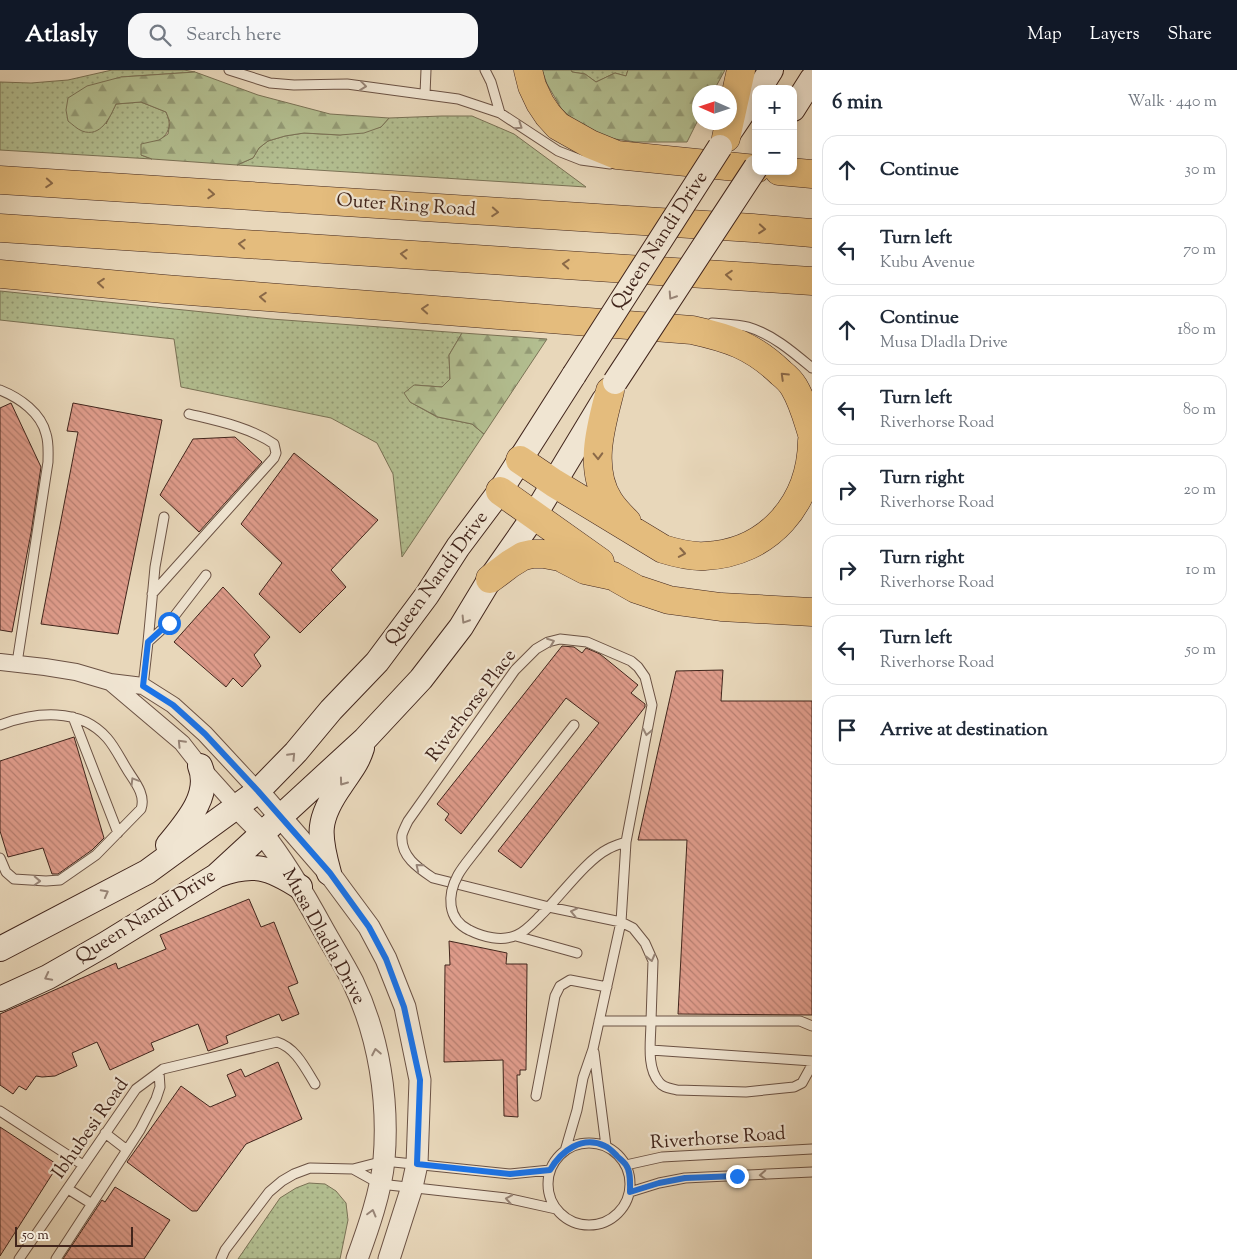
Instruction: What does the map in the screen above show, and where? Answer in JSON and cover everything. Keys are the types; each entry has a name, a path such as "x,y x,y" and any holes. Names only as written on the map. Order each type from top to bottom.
{"highway":[{"path":"528,70 532,86 540,103 558,126 570,135 590,144 617,155 717,150 752,166"},
{"path":"717,150 741,70"},
{"path":"797,173 812,174"},
{"name":"Outer Ring Road","path":"0,180 812,233"},
{"path":"0,228 812,281"},
{"path":"0,274 164,289 692,330 719,336 745,346 772,364 793,385 805,409 812,434"},
{"path":"613,386 598,442 601,480 609,501 638,535"},
{"path":"520,460 554,483 663,549 680,554 703,556 725,554 744,547 763,538 779,523 794,504 805,484 812,458 812,440"},
{"path":"500,491 596,558 613,576"},
{"path":"490,579 523,556 544,554 560,557 586,570 613,576 636,589 669,600 720,607 812,612"}],"main road":[{"path":"762,85 771,70"},
{"path":"797,103 812,79"},
{"name":"Queen Nandi Drive","path":"0,948 147,872 258,791 377,662 500,491 717,150 752,99"},
{"name":"Queen Nandi Drive","path":"0,998 48,977 216,876 365,739 421,680 461,627 490,579 534,516 613,386 752,174"},
{"path":"330,873 322,848 321,824 331,801 358,762 365,739"},
{"path":"147,872 194,812 204,781 200,766"},
{"path":"216,876 234,869 260,868 279,874 300,887"}],"street":[{"path":"0,662 76,672 110,682 143,686 173,705 205,734 258,791"},
{"path":"110,682 182,743 236,806"},
{"name":"Musa Dladla Drive","path":"258,791 330,873 369,927 386,959 404,1007 420,1080 417,1164 412,1187 389,1259"},
{"name":"Musa Dladla Drive","path":"236,806 262,833 300,887 353,983 373,1034 380,1068 385,1116 384,1161 380,1184 357,1259"}],"lane":[{"path":"229,70 270,83 294,85 347,84 458,99 500,113 558,151 581,160 638,166 717,150"},
{"path":"425,94 426,70"},
{"path":"485,70 491,82 500,113"},
{"path":"459,312 602,315 736,325 759,331 781,343 812,368"},
{"path":"0,390 16,398 32,411 43,424 47,437 48,462 17,663"},
{"path":"152,594 276,456 274,444 264,437 224,422 189,414"},
{"path":"143,686 152,594 164,517"},
{"path":"148,642 169,623 206,575"},
{"name":"Riverhorse Place","path":"565,1151 577,1110 583,1078 593,1049 622,922 626,842 652,705 646,677 631,661 587,642 560,639 548,642 536,649 515,670 408,820 402,835 403,846 416,867 433,878 549,907 622,922"},
{"path":"0,725 28,716 55,715 73,717 90,722 108,739 140,791 143,803 141,809 96,855 66,877 57,881 14,879 6,872 0,858"},
{"path":"73,717 118,833"},
{"path":"574,725 458,874 450,901 452,914 457,922 480,936 497,939 516,936 527,929 593,860 607,849 626,842"},
{"path":"622,922 633,928 650,953 653,970 652,1068 659,1083 677,1090 746,1092 794,1087 802,1083 812,1065"},
{"path":"516,936 577,953"},
{"path":"536,1096 553,1004 558,989 570,980 607,987"},
{"path":"599,1021 800,1022 812,1026"},
{"name":"Ibhubesi Road","path":"19,1259 136,1089 159,1072 181,1064 277,1042 294,1052 315,1084"},
{"name":"Riverhorse Place","path":"593,1049 606,1146"},
{"path":"651,1050 812,1061"},
{"path":"56,1259 140,1130 160,1087 159,1072"},
{"path":"0,1111 84,1165"},
{"path":"105,1133 127,1150"},
{"path":"606,1146 593,1143 579,1144 565,1151 557,1158 550,1170 548,1184 550,1197 556,1209 566,1219 579,1224 592,1226 606,1223 617,1215 625,1204 630,1192"},
{"name":"Riverhorse Road","path":"606,1146 626,1165 630,1178 630,1192 659,1183 685,1178 812,1172"},
{"name":"Riverhorse Road","path":"626,1165 662,1157 812,1149"},
{"path":"221,1259 225,1250 269,1192 282,1181 310,1168 352,1169 384,1161 510,1174 550,1170"},
{"path":"352,1169 380,1184 506,1198 556,1209"},
{"path":"68,1189 92,1204"}],"green space":[{"path":"112,70 184,70 195,72 121,77 106,124 116,104 141,102 166,112 169,120 167,132 164,137 141,155 152,159 0,150 0,82 31,83 68,80"},
{"path":"542,70 571,70 572,72 585,74 596,82 615,73 626,76 628,70 725,70 717,85 692,85 693,130 687,142 636,142 608,138 571,118 561,108 547,84"},
{"path":"571,70 628,70 626,76 615,73 596,82 585,74 572,72"},
{"path":"195,72 258,95 330,114 389,118 381,127 364,133 340,135 304,133 268,141 259,148 253,158 237,165 152,159 141,155 141,144 159,140 168,134 170,122 166,112 141,102 116,104 104,125 94,132 82,131 68,121 66,110 68,98 87,86 121,77"},
{"path":"472,116 514,134 586,187 237,165 253,158 259,148 268,141 285,136 304,133 340,135 381,127 389,118"},
{"path":"0,291 271,319 462,333 449,355 450,379 442,387 415,385 410,402 437,417 472,424 484,434 402,557 393,474 377,443 331,418 181,387 174,339 0,320"},
{"path":"462,333 547,339 484,434 472,424 438,417 410,402 404,393 414,385 442,387 450,379 449,355"},
{"path":"309,1183 325,1184 336,1191 346,1203 348,1220 340,1259 238,1259 280,1198 296,1188"}],"building":[{"path":"11,403 41,467 31,533 12,632 0,630 0,408"},
{"path":"73,403 162,420 118,634 41,624 78,432 67,431"},
{"path":"235,437 262,462 199,532 160,495 193,439"},
{"path":"294,453 378,520 331,570 346,587 300,633 259,594 282,563 241,524"},
{"path":"223,587 270,637 254,655 261,666 242,687 233,678 226,687 174,642"},
{"path":"562,646 574,647 582,653 586,648 600,654 638,685 631,693 645,704 645,707 521,868 498,851 599,723 566,698 461,834 445,820 449,814 437,804"},
{"path":"723,670 721,701 812,701 812,1015 678,1014 687,840 638,840 676,671"},
{"path":"74,737 104,838 92,850 58,874 52,874 43,848 8,857 0,831 0,761"},
{"path":"249,899 261,927 274,922 298,983 288,987 299,1014 282,1021 279,1014 226,1036 228,1043 208,1051 198,1024 151,1043 154,1050 110,1070 97,1042 72,1053 77,1066 55,1076 36,1076 26,1090 19,1086 13,1094 0,1085 0,1014 116,963 118,969 166,949 160,935"},
{"path":"449,941 507,953 506,964 527,964 526,1070 520,1070 520,1075 517,1075 518,1117 504,1116 503,1060 444,1062 445,965 450,965"},
{"path":"278,1062 302,1119 246,1144 197,1211 192,1211 127,1162 181,1086 210,1107 236,1096 227,1075 241,1069 245,1077"},
{"path":"0,1127 58,1165 0,1256"},
{"path":"115,1187 170,1220 144,1259 63,1259 102,1200 105,1202"}],"route":[{"path":"169,623 148,642 143,686 173,705 205,734 258,791 330,873 369,927 386,959 404,1007 420,1080 417,1164 510,1174 550,1170 557,1158 567,1149 579,1144 593,1143 606,1146 626,1165 630,1178 630,1192 659,1183 685,1178 737,1176"}]}
